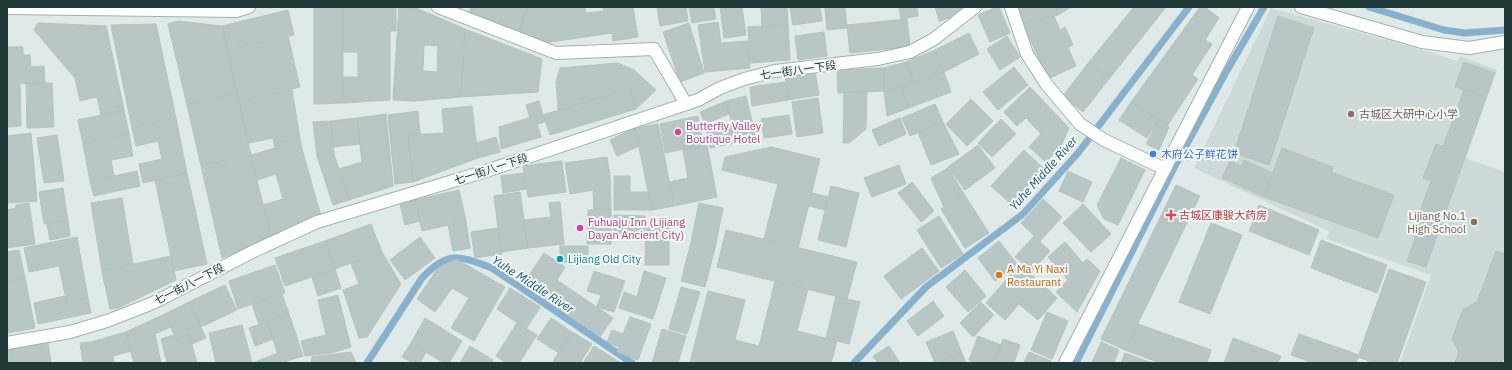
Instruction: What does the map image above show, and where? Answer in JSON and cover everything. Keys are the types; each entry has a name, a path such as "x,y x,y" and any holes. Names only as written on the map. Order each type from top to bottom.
{"street":[{"path":"7,8 236,11 249,7"},
{"path":"438,7 556,53 654,49 686,104"},
{"name":"七一街八一下段","path":"7,343 70,332 108,322 153,303 247,254 317,222 483,172 698,100 720,88 744,79 775,71 878,59 910,52 934,39 975,7"},
{"path":"1012,7 1027,54 1047,85 1080,124 1104,140 1165,169"},
{"path":"1065,363 1248,7"},
{"path":"1302,7 1422,42 1469,48 1505,42"}],"shaded area":[{"name":"古城区大研中心小学","path":"1271,8 1430,52 1457,61 1460,56 1497,70 1466,158 1505,172 1505,363 1400,363 1431,275 1327,239 1329,231 1194,168"}],"building":[{"path":"314,7 343,7 343,103 314,104"},
{"path":"343,7 396,7 396,31 390,31 390,100 343,103 343,77 358,77 358,52 343,52"},
{"path":"399,7 416,8 465,29 461,97 414,101 393,100","holes":["424,45 438,46 437,72 423,71"]},
{"path":"471,7 528,7 518,33 468,15"},
{"path":"528,7 585,7 586,13 604,11 603,7 633,7 638,37 613,41 612,33 550,42 537,40 518,33"},
{"path":"657,7 686,7 688,21 660,26"},
{"path":"689,7 714,7 716,19 692,23"},
{"path":"720,7 742,7 746,35 724,38"},
{"path":"761,7 787,7 788,24 762,26"},
{"path":"790,7 820,7 822,21 793,25"},
{"path":"825,7 845,7 847,28 827,30"},
{"path":"899,7 917,7 918,16 901,19"},
{"path":"935,7 961,7 962,14 939,21"},
{"path":"999,7 1010,33 990,42 978,15"},
{"path":"1019,7 1056,7 1058,15 1023,24"},
{"path":"1056,7 1071,7 1058,15"},
{"path":"1134,7 1166,7 1109,79 1089,62"},
{"path":"1200,7 1205,7 1219,18 1205,40 1212,44 1192,75 1198,79 1167,126 1131,102"},
{"path":"288,10 294,35 227,50 222,26"},
{"path":"1054,16 1060,30 1065,27 1073,45 1068,47 1076,66 1048,79 1023,24"},
{"path":"1278,16 1314,28 1269,165 1234,153"},
{"path":"907,19 910,47 850,53 847,25"},
{"path":"178,21 222,26 237,93 187,105 168,24"},
{"path":"718,22 721,43 748,41 750,68 705,72 698,25"},
{"path":"38,23 106,26 124,110 101,115 97,97 80,101 75,78 34,30"},
{"path":"689,23 704,73 680,82 663,32"},
{"path":"156,24 176,118 132,128 111,25"},
{"path":"788,24 790,60 750,63 748,27"},
{"path":"465,29 542,59 538,92 461,97"},
{"path":"824,32 827,56 798,60 795,36"},
{"path":"969,33 979,54 944,72 935,50"},
{"path":"288,36 300,87 239,101 227,50"},
{"path":"1007,36 1020,57 1000,70 987,49"},
{"path":"7,47 23,47 23,55 30,55 31,67 44,66 45,83 7,84"},
{"path":"935,50 944,72 914,83 906,62"},
{"path":"906,62 914,83 884,91 884,68"},
{"path":"1089,62 1109,79 1083,112 1063,96"},
{"path":"1464,62 1495,73 1486,98 1455,87"},
{"path":"618,63 634,70 656,90 636,109 630,89 558,110 556,82 560,68"},
{"path":"1014,67 1028,85 998,110 983,92"},
{"path":"884,68 884,91 838,93 837,70"},
{"path":"815,72 819,95 788,100 785,76"},
{"path":"944,72 951,92 909,108 901,87"},
{"path":"785,82 788,100 752,106 750,87"},
{"path":"52,83 54,127 27,128 26,84"},
{"path":"7,84 20,84 21,126 7,127"},
{"path":"901,87 909,108 887,116 884,91"},
{"path":"1030,87 1069,128 1062,144 1046,162 1029,147 1041,134 1026,118 1017,126 1004,112"},
{"path":"292,89 300,139 274,144 273,138 249,143 239,101"},
{"path":"630,89 636,109 550,135 543,115"},
{"path":"1464,90 1486,98 1440,228 1417,220 1431,181 1423,178 1436,144 1443,146"},
{"path":"867,92 866,129 849,143 843,143 844,93"},
{"path":"237,93 251,155 201,166 187,105"},
{"path":"746,96 756,138 737,143 726,101"},
{"path":"818,98 823,133 797,137 792,102"},
{"path":"971,99 993,121 967,146 946,124"},
{"path":"539,101 545,122 537,124 535,116 530,118 526,105"},
{"path":"726,101 729,114 705,124 700,112"},
{"path":"1131,102 1159,120 1147,138 1119,120"},
{"path":"935,104 943,122 910,136 902,118"},
{"path":"472,106 478,158 413,182 408,135 444,133 442,109"},
{"path":"124,110 129,134 83,144 78,120"},
{"path":"418,111 420,134 408,135 413,182 395,184 388,115"},
{"path":"386,114 393,186 349,200 339,169 362,162 357,118"},
{"path":"789,115 792,134 764,138 761,119"},
{"path":"535,116 541,137 501,149 499,127"},
{"path":"698,116 703,145 665,153 660,124"},
{"path":"176,118 187,173 143,183 139,164 162,159 158,141 136,146 132,128"},
{"path":"357,118 360,144 333,147 331,121"},
{"path":"900,118 906,134 879,146 872,130"},
{"path":"1001,119 1016,134 992,157 978,143"},
{"path":"1159,120 1169,127 1159,150 1146,144"},
{"path":"331,121 334,154 349,200 333,205 317,156 313,122"},
{"path":"943,122 959,154 931,165 918,132"},
{"path":"658,124 674,206 652,210 635,128"},
{"path":"731,124 735,143 710,148 706,130"},
{"path":"635,128 639,146 617,156 610,140"},
{"path":"31,133 37,201 7,203 7,136"},
{"path":"129,134 133,156 111,160 114,176 90,181 83,144"},
{"path":"57,135 64,181 44,183 37,138"},
{"path":"496,137 500,152 478,158 476,143"},
{"path":"300,139 321,216 271,238 263,205 283,199 276,174 257,180 251,155 275,148 274,144"},
{"path":"707,145 717,197 674,206 669,182 688,178 683,150"},
{"path":"978,145 995,168 965,190 948,167"},
{"path":"771,147 820,159 798,248 764,239 778,184 722,170 725,157"},
{"path":"1282,148 1333,167 1331,172 1394,195 1378,238 1264,197"},
{"path":"1024,150 1043,168 1011,204 991,186"},
{"path":"251,155 271,238 222,258 201,166"},
{"path":"607,157 610,176 611,209 594,209 593,190 570,194 565,163"},
{"path":"1121,158 1145,170 1118,225 1104,219 1097,205"},
{"path":"1244,160 1273,173 1264,197 1222,178 1230,161 1241,166"},
{"path":"562,161 566,192 528,197 523,166"},
{"path":"899,165 906,184 872,197 864,178"},
{"path":"948,168 964,194 944,207 931,178"},
{"path":"137,171 140,186 94,196 90,181"},
{"path":"1068,171 1092,182 1083,202 1059,191"},
{"path":"187,173 207,264 174,271 155,180"},
{"path":"524,173 527,189 503,193 501,176"},
{"path":"614,176 630,176 630,192 648,192 652,210 614,210"},
{"path":"912,182 934,211 921,222 898,193"},
{"path":"1176,185 1200,196 1125,350 1101,339"},
{"path":"831,186 859,193 846,247 818,240"},
{"path":"63,188 68,221 44,224 39,192"},
{"path":"459,190 466,221 422,231 415,200"},
{"path":"520,192 528,248 501,252 494,196"},
{"path":"812,193 828,197 825,210 809,206"},
{"path":"964,194 989,233 965,248 941,209"},
{"path":"122,198 133,264 102,271 91,203"},
{"path":"1043,199 1062,217 1040,241 1021,223"},
{"path":"415,200 420,221 405,225 400,204"},
{"path":"560,202 564,244 528,248 524,220 551,217 549,203"},
{"path":"29,203 35,244 7,248 7,210 16,208 16,205"},
{"path":"699,203 723,208 715,248 691,242"},
{"path":"1083,204 1111,234 1091,252 1063,223"},
{"path":"1259,205 1319,230 1309,255 1249,231"},
{"path":"611,209 611,244 587,244 588,210"},
{"path":"614,215 645,216 644,236 614,236"},
{"path":"939,216 963,254 941,268 917,230"},
{"path":"68,221 70,236 50,240 47,224"},
{"path":"466,221 470,248 453,251 448,225"},
{"path":"1421,222 1440,228 1426,267 1407,261"},
{"path":"1211,223 1242,235 1210,314 1179,302"},
{"path":"371,224 382,252 335,269 325,241"},
{"path":"498,228 502,254 475,258 471,232"},
{"path":"646,228 669,228 669,265 645,265"},
{"path":"726,230 857,262 847,299 717,267"},
{"path":"1034,236 1050,251 1032,271 1015,257"},
{"path":"77,237 88,298 67,303 59,266 29,272 24,248"},
{"path":"420,237 435,258 405,280 390,260"},
{"path":"1321,240 1387,265 1377,293 1311,268"},
{"path":"325,241 335,269 285,286 275,258"},
{"path":"999,241 1017,264 995,281 978,258"},
{"path":"691,242 715,248 705,287 681,281"},
{"path":"1065,242 1083,263 1087,259 1100,271 1077,312 1056,292 1068,280 1048,257"},
{"path":"560,246 588,246 588,263 560,262"},
{"path":"922,248 939,271 901,299 884,276"},
{"path":"19,250 25,278 7,282 7,252"},
{"path":"1496,251 1505,254 1505,358 1499,363 1455,363 1459,352 1452,339 1463,309 1477,302"},
{"path":"382,252 401,284 367,337 359,338 343,290 359,284 351,263"},
{"path":"544,253 565,267 557,280 613,318 600,337 523,284"},
{"path":"171,256 176,280 118,308 110,309 102,271"},
{"path":"456,259 505,287 474,341 451,328 469,298 452,288 435,312 417,299 438,268"},
{"path":"275,265 285,293 238,309 229,281"},
{"path":"1019,265 1039,281 1005,320 986,303"},
{"path":"335,269 341,288 318,296 312,277"},
{"path":"1389,269 1426,282 1397,363 1375,363 1358,357"},
{"path":"965,270 986,296 968,312 946,287"},
{"path":"594,271 625,281 614,312 597,307 601,295 587,291"},
{"path":"644,271 666,278 653,319 619,308 624,292 637,297"},
{"path":"25,278 35,328 9,333 7,325 7,282"},
{"path":"775,281 808,289 797,331 837,341 831,363 690,363 708,291 745,300 735,340 759,346"},
{"path":"1039,281 1057,298 1038,320 1019,304"},
{"path":"225,285 237,310 201,327 189,302"},
{"path":"681,287 700,292 687,334 669,329"},
{"path":"510,288 540,307 526,329 497,309"},
{"path":"282,294 289,314 259,325 252,304"},
{"path":"338,295 351,347 331,353 305,356 301,341 326,335 318,300"},
{"path":"65,296 67,303 88,298 91,313 38,324 34,303"},
{"path":"836,296 860,302 849,344 826,338"},
{"path":"933,301 944,316 918,336 907,321"},
{"path":"189,302 206,338 192,344 189,334 176,339 165,314"},
{"path":"981,302 994,315 973,337 960,323"},
{"path":"1047,312 1068,321 1052,359 1031,350"},
{"path":"165,314 171,327 155,334 161,363 134,363 126,332"},
{"path":"289,314 303,356 281,363 267,322"},
{"path":"630,317 651,324 638,360 617,352 619,347 607,342 612,330 623,334"},
{"path":"425,318 462,341 449,363 444,363 411,343"},
{"path":"551,318 572,332 559,353 537,339"},
{"path":"267,322 273,339 255,346 249,328"},
{"path":"517,323 537,335 519,363 506,363 496,356"},
{"path":"1138,324 1211,350 1207,363 1160,363 1125,350"},
{"path":"242,325 252,363 216,363 209,333"},
{"path":"662,329 686,336 678,363 652,363"},
{"path":"953,331 962,353 935,363 926,342"},
{"path":"126,332 131,351 113,356 114,363 83,363 80,343 91,342"},
{"path":"572,332 592,344 580,363 552,363"},
{"path":"189,334 197,363 167,363 161,339 174,335 176,339"},
{"path":"1299,334 1359,355 1356,363 1313,363 1291,355"},
{"path":"978,336 1001,345 994,363 976,363 969,360"},
{"path":"1233,338 1281,356 1278,363 1224,363"},
{"path":"1003,339 1020,345 1014,363 994,363"},
{"path":"1101,342 1119,350 1114,363 1092,363"},
{"path":"48,343 51,363 13,363 10,349"},
{"path":"411,343 426,352 420,363 413,363 402,357"},
{"path":"470,346 493,360 491,363 460,363"},
{"path":"594,346 621,363 583,363"},
{"path":"889,346 900,363 878,363 873,356"},
{"path":"10,347 13,363 7,363 7,348"},
{"path":"351,352 356,363 311,362 312,357"},
{"path":"1029,352 1051,361 1051,363 1024,363"},
{"path":"278,353 281,363 252,363"},
{"path":"962,353 966,363 943,363 942,361"},
{"path":"1125,353 1152,363 1121,363"}],"waterway":[{"name":"Yuhe Middle River","path":"854,363 926,287 1023,214 1078,153 1189,7"},
{"path":"1076,363 1176,164 1225,74 1264,7"},
{"path":"1369,7 1444,30 1465,33 1505,30"},
{"name":"Yuhe Middle River","path":"367,363 422,278 439,263 454,258 471,260 492,268 632,363"}],"place":[{"name":"古城区大研中心小学","path":"1351,114"},
{"name":"Butterfly Valley Boutique Hotel","path":"678,132"},
{"name":"木府公子鲜花饼","path":"1153,154"},
{"name":"古城区康骏大药房","path":"1171,215"},
{"name":"Lijiang No.1 High School","path":"1474,222"},
{"name":"Fuhuaju Inn (Lijiang Dayan Ancient City)","path":"580,228"},
{"name":"Lijiang Old City","path":"560,259"},
{"name":"A Ma Yi Naxi Restaurant","path":"999,275"}]}
